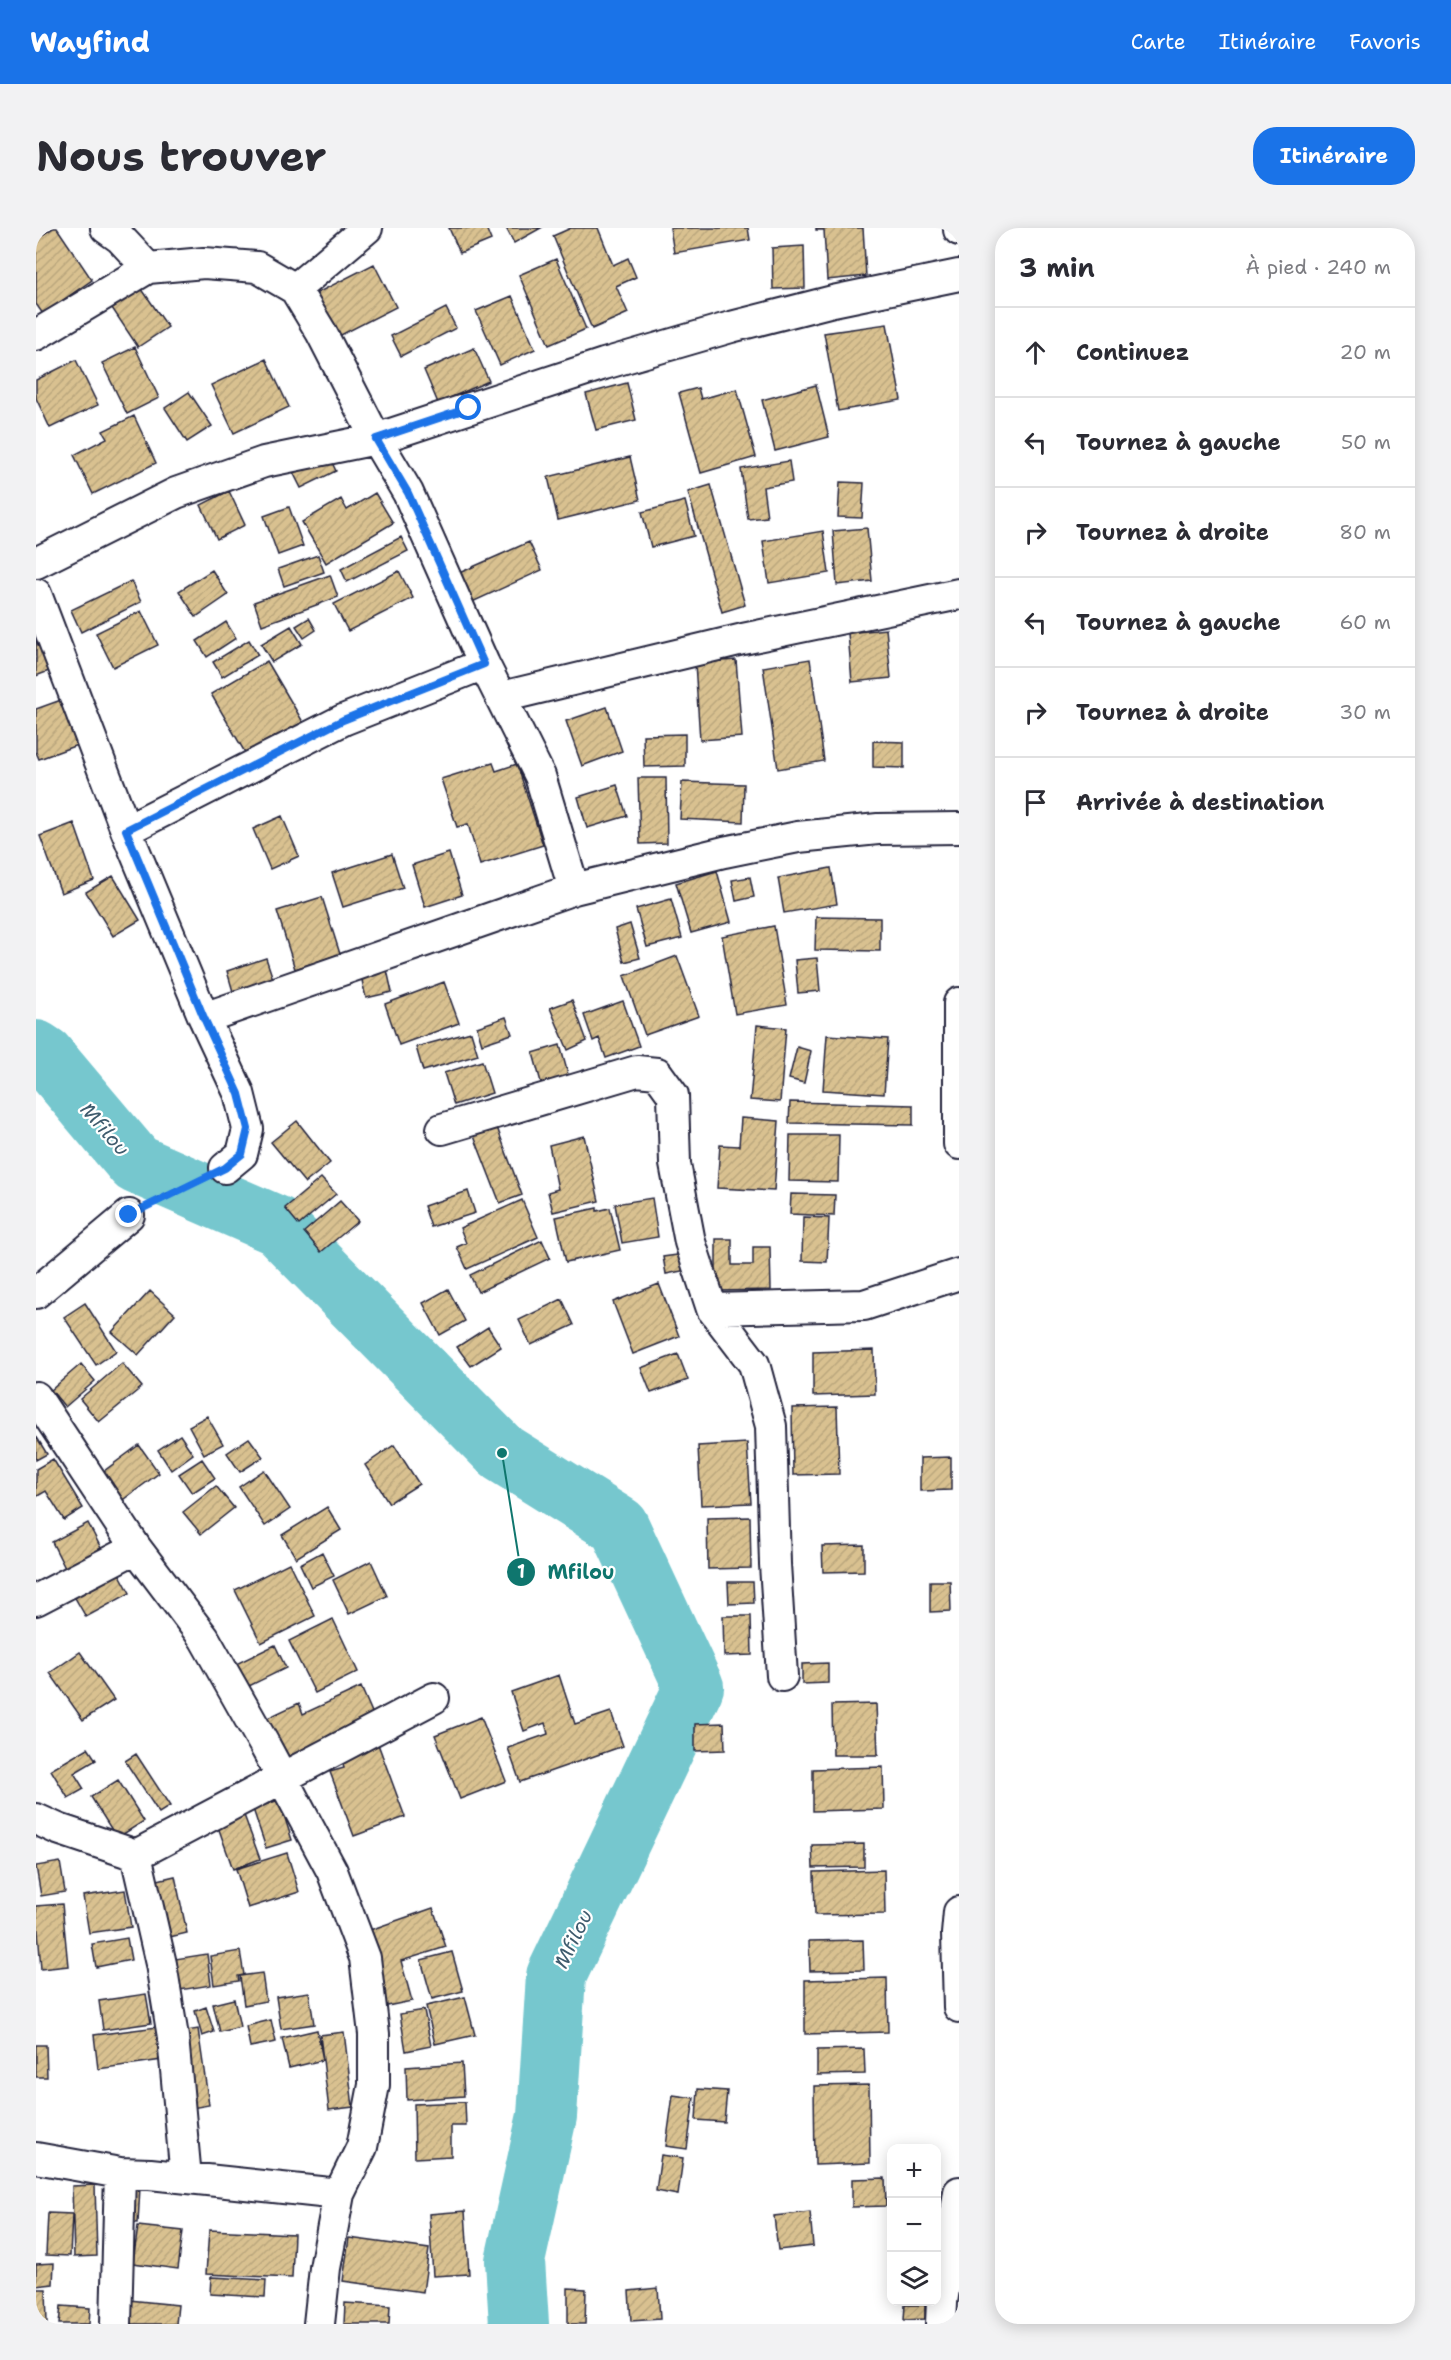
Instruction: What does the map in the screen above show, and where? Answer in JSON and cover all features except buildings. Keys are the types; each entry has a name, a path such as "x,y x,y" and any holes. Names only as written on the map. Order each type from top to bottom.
{"street":[{"path":"106,228 120,238 148,268"},
{"path":"295,289 368,228"},
{"path":"36,335 148,268 204,263 257,267 295,289 321,332 376,439 408,493 484,664 540,776 574,889"},
{"path":"36,563 176,493 264,462 376,439 604,364 731,327 833,300 959,275"},
{"path":"36,594 126,830 204,1018 239,1094 248,1129 242,1154 225,1168"},
{"path":"502,698 743,639 959,594"},
{"path":"126,830 343,720 484,664"},
{"path":"204,1018 574,889 724,852 798,837 878,829 959,828"},
{"path":"959,1003 959,1144"},
{"path":"442,1130 637,1071 657,1073 673,1095 675,1164 690,1242 712,1309 754,1364 771,1426 775,1564 782,1676"},
{"path":"36,1293 129,1215"},
{"path":"712,1309 864,1305 959,1274"},
{"path":"36,1397 136,1548 204,1638 332,1871 365,1958 374,2034 374,2085 362,2147 339,2194 325,2268 320,2324"},
{"path":"36,1600 136,1548"},
{"path":"36,1819 58,1829 136,1855 434,1698"},
{"path":"136,1855 161,1964 173,2037 186,2178"},
{"path":"959,1912 957,1934 959,2007"},
{"path":"36,2158 120,2174 150,2174 339,2194"},
{"path":"116,2324 120,2174"},
{"path":"947,2309 959,2192"}],"path":[{"path":"129,1215 225,1168"}],"waterway":[{"name":"Mfilou","path":"36,1050 45,1056 136,1164 278,1226 502,1453 619,1526 694,1687 556,1976 547,2116 515,2261 519,2324"}],"place":[{"name":"Mfilou","path":"502,1453"}],"route":[{"path":"129,1215 225,1168 242,1154 248,1129 239,1094 204,1018 126,830 343,720 484,664 408,493 376,439 469,408"}]}
